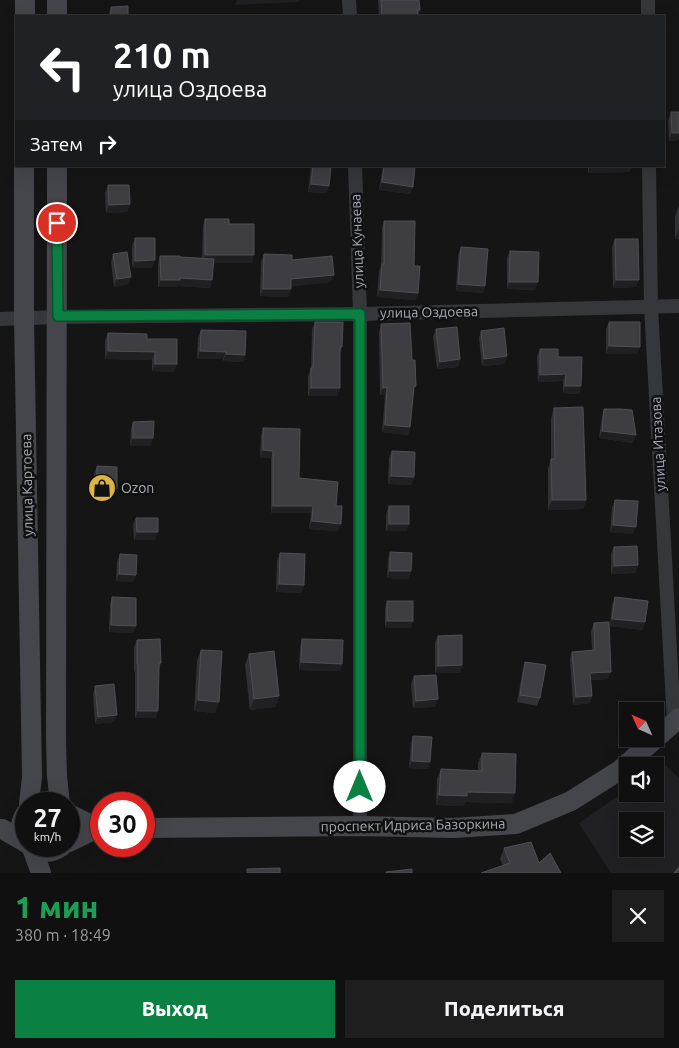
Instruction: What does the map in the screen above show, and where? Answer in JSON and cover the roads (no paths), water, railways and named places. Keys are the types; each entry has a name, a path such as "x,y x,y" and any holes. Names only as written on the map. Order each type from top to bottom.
{"main road":[{"path":"25,0 25,15"},
{"path":"57,0 57,15"},
{"name":"улица Картоева","path":"24,167 24,318 32,777 29,792"},
{"path":"57,167 56,739 59,792"},
{"name":"проспект Идриса Базоркина","path":"155,828 360,826 453,828 516,824 572,801 620,770 676,720"},
{"path":"15,819 1,830 15,838"},
{"path":"34,857 42,873 54,857"}],"street":[{"path":"349,0 350,15"},
{"path":"648,0 648,15"},
{"name":"улица Кунаева","path":"355,167 360,314 360,826"},
{"name":"улица Итазова","path":"649,167 651,307 676,720"},
{"name":"улица Оздоева","path":"0,319 58,316 360,314 679,306"}],"place":[{"name":"Ozon","path":"102,488"}]}
